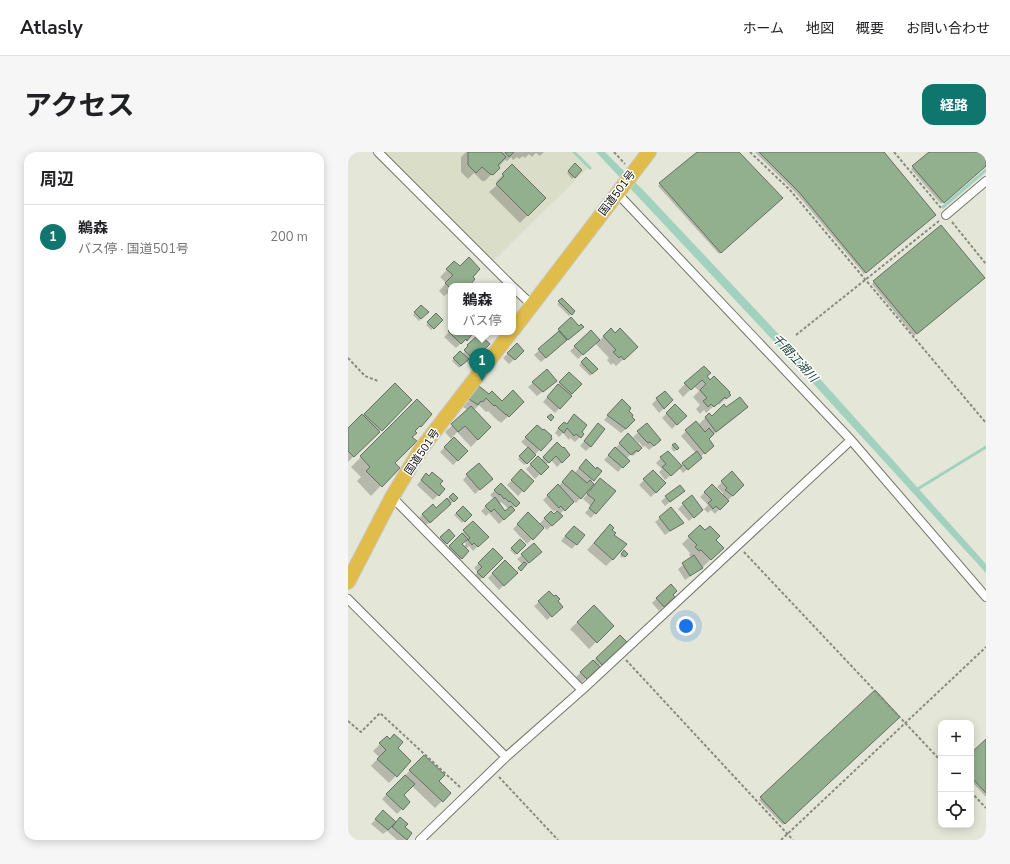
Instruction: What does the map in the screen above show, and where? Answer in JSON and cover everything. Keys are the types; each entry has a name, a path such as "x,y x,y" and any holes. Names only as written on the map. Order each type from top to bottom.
{"highway":[{"name":"国道501号","path":"516,326 649,152"},
{"name":"国道501号","path":"348,582 392,497 421,449 509,335"}],"street":[{"path":"378,152 510,283"},
{"path":"946,215 986,181"},
{"path":"620,190 851,440 986,597"},
{"path":"516,289 532,306"},
{"path":"420,840 493,770 582,690 851,440"},
{"path":"392,497 582,690"},
{"path":"348,599 506,758"}],"path":[{"path":"614,152 632,173"},
{"path":"750,152 790,190 986,423"},
{"path":"796,335 946,215"},
{"path":"348,358 365,376 378,381"},
{"path":"738,546 938,758"},
{"path":"781,840 986,647"},
{"path":"621,654 793,840"},
{"path":"348,721 361,732 380,713 468,794"},
{"path":"493,770 558,840"},
{"path":"974,795 986,808"}],"shaded area":[{"path":"384,152 573,152 588,168 492,262"}],"water":[{"name":"千間江湖川","path":"596,152 605,152 644,191 804,361 986,564 986,573 799,368"}],"building":[{"path":"468,152 501,152 506,157 498,165 500,168 493,175 482,167 476,173 468,165"},
{"path":"505,152 514,152 509,157"},
{"path":"697,152 739,152 783,198 721,253 659,183"},
{"path":"759,152 884,152 936,215 866,273 799,192"},
{"path":"929,152 986,152 986,166 944,203 912,166"},
{"path":"575,163 582,170 575,178 568,171"},
{"path":"512,164 546,198 528,216 496,184 504,176 502,174"},
{"path":"941,225 985,278 917,334 873,281"},
{"path":"469,257 480,269 473,277 475,279 472,283 448,283 448,286 445,283 453,275 446,269 454,261 460,266"},
{"path":"562,298 575,311 572,315 558,301"},
{"path":"421,305 429,312 421,319 414,312"},
{"path":"436,313 443,320 434,329 427,322"},
{"path":"571,317 579,326 581,324 584,327 568,340 558,329"},
{"path":"611,328 615,333 620,328 638,347 624,360 621,356 619,358 613,352 616,350 603,336"},
{"path":"591,330 600,340 583,355 574,346"},
{"path":"559,331 567,340 546,358 538,349"},
{"path":"452,335 472,335 467,341 466,339 461,344"},
{"path":"478,335 480,335 490,344 480,354 483,356 476,362 464,350 468,346 467,345"},
{"path":"517,343 524,351 515,360 507,353"},
{"path":"460,351 469,359 461,366 453,358"},
{"path":"586,357 598,369 592,374 581,362"},
{"path":"704,366 711,373 707,376 710,380 714,376 730,392 729,393 731,395 726,399 725,397 714,407 711,404 708,407 703,401 707,398 700,390 706,384 702,380 691,390 684,383"},
{"path":"547,369 557,381 543,392 532,382"},
{"path":"569,372 582,384 572,394 559,382"},
{"path":"395,383 412,400 382,431 364,414"},
{"path":"558,384 572,396 560,409 547,397"},
{"path":"479,386 489,394 492,391 502,401 513,390 524,402 509,417 486,398 478,405 469,399"},
{"path":"665,391 673,400 664,409 656,398"},
{"path":"740,397 748,407 716,432 705,417 709,413 712,416 724,404 726,407"},
{"path":"417,399 432,414 421,427 420,426 415,431 417,433 412,437 417,441 395,463 400,468 382,487 366,471 370,467 360,456"},
{"path":"622,399 631,408 629,411 635,420 626,429 607,415"},
{"path":"675,404 687,416 677,425 666,413"},
{"path":"471,406 491,427 478,440 465,426 458,432 451,424"},
{"path":"362,414 380,432 354,457 348,451 348,428"},
{"path":"551,414 554,417 551,421 547,417"},
{"path":"574,414 587,425 582,432 584,434 581,438 576,434 574,436 567,428 564,433 558,428 564,422 567,424"},
{"path":"696,421 705,432 709,428 714,434 709,439 714,446 705,454 685,430"},
{"path":"598,423 605,429 591,447 584,441"},
{"path":"647,423 661,440 654,446 650,442 648,443 637,431"},
{"path":"537,425 552,436 552,439 541,451 525,437"},
{"path":"628,433 642,448 638,452 637,450 631,455 619,443"},
{"path":"454,437 468,451 458,461 444,447"},
{"path":"557,442 563,448 564,447 570,455 562,463 556,456 549,463 543,457"},
{"path":"675,443 679,448 677,450 672,445"},
{"path":"528,447 536,455 527,464 519,456"},
{"path":"615,447 630,461 623,468 608,455"},
{"path":"668,451 682,466 671,476 662,467 666,464 660,457"},
{"path":"697,451 702,458 688,470 682,463"},
{"path":"538,456 549,467 541,475 530,464"},
{"path":"586,459 596,469 597,467 602,471 594,481 579,468"},
{"path":"479,463 493,479 480,490 466,474"},
{"path":"521,469 534,481 524,492 511,480"},
{"path":"572,470 587,483 590,480 594,484 581,499 562,482"},
{"path":"653,470 666,483 656,493 643,479"},
{"path":"732,471 744,485 733,496 725,490 727,488 721,481"},
{"path":"432,472 443,481 440,484 445,489 439,496 421,480 426,473 429,476"},
{"path":"600,478 616,491 596,514 589,508 595,500 587,494"},
{"path":"501,483 520,503 516,507 494,490"},
{"path":"558,484 574,502 565,511 561,506 559,508 547,495"},
{"path":"712,484 729,501 720,510 716,506 713,509 708,503 712,500 704,492"},
{"path":"680,485 685,491 670,502 665,496"},
{"path":"453,493 458,498 454,502 449,497"},
{"path":"692,495 703,510 694,518 682,503"},
{"path":"495,497 505,511 511,506 515,510 504,520 494,509 491,512 485,506"},
{"path":"447,498 451,504 430,523 422,514 433,504 436,508"},
{"path":"463,506 472,515 465,522 456,513"},
{"path":"671,507 684,523 670,531 659,517"},
{"path":"551,511 554,514 557,511 563,516 552,526 544,518"},
{"path":"528,512 544,528 533,540 517,524"},
{"path":"473,521 489,537 478,547 474,543 472,545 468,540 470,538 463,530"},
{"path":"610,524 614,528 612,530 616,533 614,535 627,544 613,560 594,543"},
{"path":"700,525 705,530 710,526 720,536 716,540 724,548 711,560 701,550 699,551 695,547 697,545 688,536"},
{"path":"574,526 585,535 577,545 565,536"},
{"path":"449,529 455,536 447,544 440,537"},
{"path":"462,533 468,539 462,544 469,551 462,559 449,546"},
{"path":"520,539 526,545 517,554 511,548"},
{"path":"534,543 542,552 529,563 521,554"},
{"path":"493,548 503,558 483,578 477,572 482,567 478,563"},
{"path":"624,550 628,554 625,557 621,554"},
{"path":"694,555 703,568 690,576 682,563"},
{"path":"505,560 518,573 504,586 492,573"},
{"path":"524,562 527,564 521,571 518,568"},
{"path":"671,584 677,591 673,595 675,597 664,607 656,598"},
{"path":"549,591 560,599 558,601 563,607 552,617 538,601"},
{"path":"594,605 614,626 597,643 577,622"},
{"path":"620,635 627,642 602,665 596,658"},
{"path":"593,660 600,667 587,679 580,672"},
{"path":"875,690 900,717 785,824 760,797"},
{"path":"394,734 403,742 398,748 411,761 397,777 377,759 386,750 379,743 387,736 390,739"},
{"path":"986,739 986,793 974,780 974,750"},
{"path":"424,755 445,775 439,781 451,793 443,802 409,770"},
{"path":"405,775 415,784 404,795 410,802 403,810 386,794"},
{"path":"383,810 396,822 388,830 375,819"},
{"path":"400,817 408,824 405,827 412,833 407,840 392,827"}],"waterway":[{"path":"574,152 590,168"},
{"path":"943,207 986,170"},
{"path":"916,490 986,447"}],"place":[{"name":"鵜森","path":"482,381"}]}
